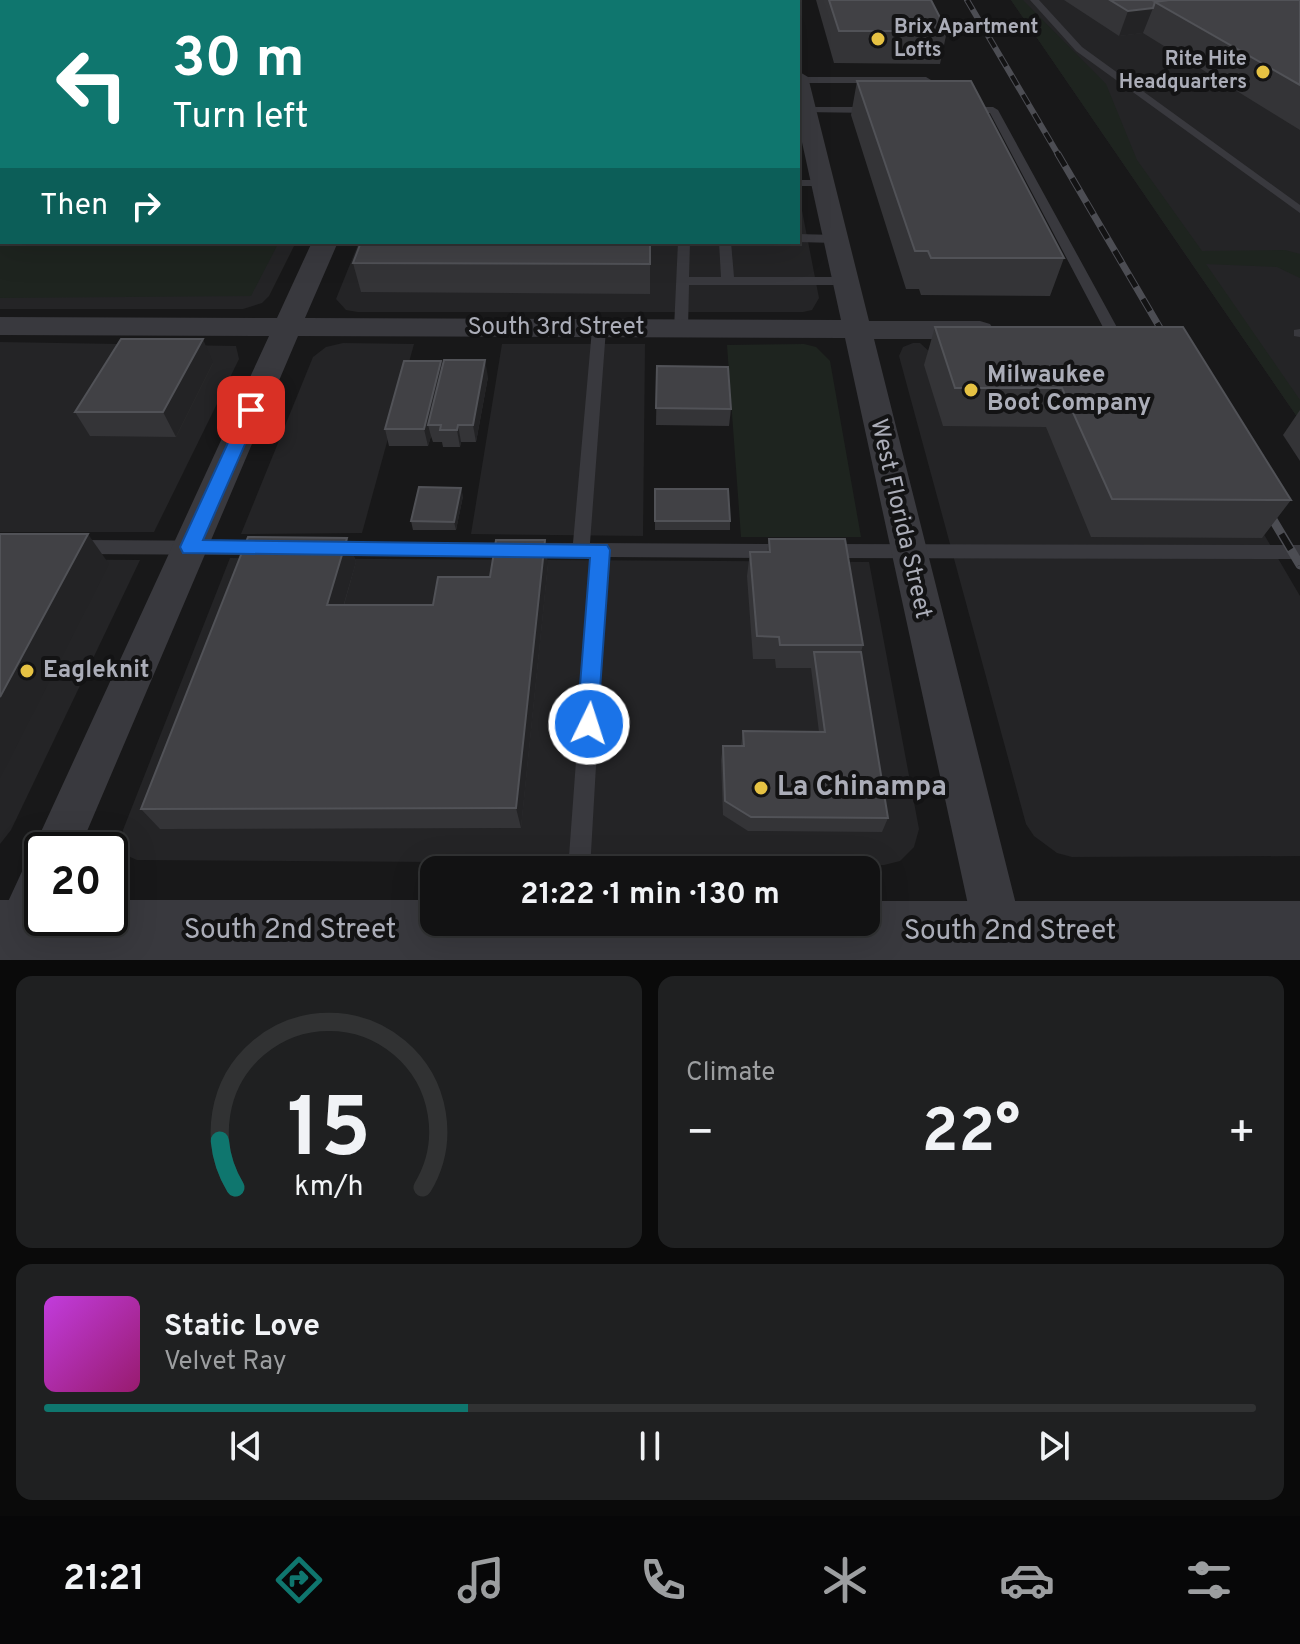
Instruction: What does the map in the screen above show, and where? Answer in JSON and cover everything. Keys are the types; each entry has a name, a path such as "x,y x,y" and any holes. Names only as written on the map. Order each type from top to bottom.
{"street":[{"name":"West Florida Street","path":"800,87 806,110 810,183 835,239 1002,947"},
{"path":"64,832 324,244"},
{"name":"South 3rd Street","path":"0,326 1014,330"},
{"path":"1077,331 1112,331"},
{"name":"South 2nd Street","path":"18,926 508,946 544,936"},
{"name":"South 2nd Street","path":"768,936 1002,947 1300,932"}],"lane":[{"path":"1034,0 1079,49 1300,210"},
{"path":"800,79 926,80"},
{"path":"806,110 887,110"},
{"path":"948,110 993,110 1112,331"},
{"path":"800,238 835,239"},
{"path":"681,329 686,281 684,244"},
{"path":"725,244 728,281"},
{"path":"686,281 845,281"},
{"path":"580,856 599,329"},
{"path":"60,547 281,548"},
{"path":"311,548 1300,552"}],"shaded area":[{"path":"1011,0 1300,0 1300,421 1183,251"},
{"path":"1011,0 1023,0 1106,84 1137,160 1202,251 1285,250 1300,254 1300,278 1277,267 1206,264 1300,400 1300,421"},
{"path":"800,200 819,298 812,310 803,312 358,312 346,310 336,299 358,244 800,244"},
{"path":"0,244 295,244 269,296 262,303 243,309 0,309"},
{"path":"0,244 278,244 251,296 0,298"},
{"path":"0,342 236,346 239,359 154,532 0,532"},
{"path":"343,343 414,344 362,533 241,534 313,357 326,347"},
{"path":"920,343 932,354 1162,360 1300,596 1300,856 1072,857 1057,853 1034,836 1026,824 899,356 903,347"},
{"path":"502,344 645,344 643,536 471,534"},
{"path":"804,344 816,347 830,361 861,537 741,537 727,345"},
{"path":"230,558 869,562 919,829 914,847 900,861 884,865 880,865 880,856 420,856 420,862 137,860 128,856 128,832 123,830"},
{"path":"0,559 140,560 11,830 0,844"}],"building":[{"path":"829,0 931,0 947,31 839,31"},
{"path":"1110,0 1169,0 1155,2 1153,8 1128,11"},
{"path":"1300,0 1300,85 1155,2"},
{"path":"857,81 971,81 1064,258 931,258 928,251 915,251"},
{"path":"360,244 650,244 650,264 353,263"},
{"path":"935,327 1183,327 1291,500 1112,499 1062,388 955,388"},
{"path":"121,339 203,339 163,412 75,412"},
{"path":"444,360 485,360 473,425 458,425 457,430 440,430 441,425 428,425"},
{"path":"404,361 441,361 424,429 385,429"},
{"path":"657,366 728,367 731,409 656,408"},
{"path":"419,487 461,488 454,522 411,521"},
{"path":"655,489 728,489 730,521 655,521"},
{"path":"0,534 88,534 0,697"},
{"path":"248,537 347,538 327,605 433,605 438,577 490,577 496,540 545,540 516,808 141,809"},
{"path":"769,539 845,539 863,645 780,645 779,637 757,636 750,552 770,552"},
{"path":"814,652 861,652 888,818 751,817 725,801 723,746 744,746 743,731 825,732"}],"railway":[{"path":"967,0 1059,156"},
{"path":"1058,154 1170,345"},
{"path":"1263,503 1300,565"}],"place":[{"name":"Brix Apartment Lofts","path":"878,39"},
{"name":"Rite Hite Headquarters","path":"1263,72"},
{"name":"Milwaukee Boot Company","path":"971,390"},
{"name":"Eagleknit","path":"27,671"},
{"name":"La Chinampa","path":"761,788"}],"route":[{"path":"251,410 190,547 600,550 589,724"}]}
